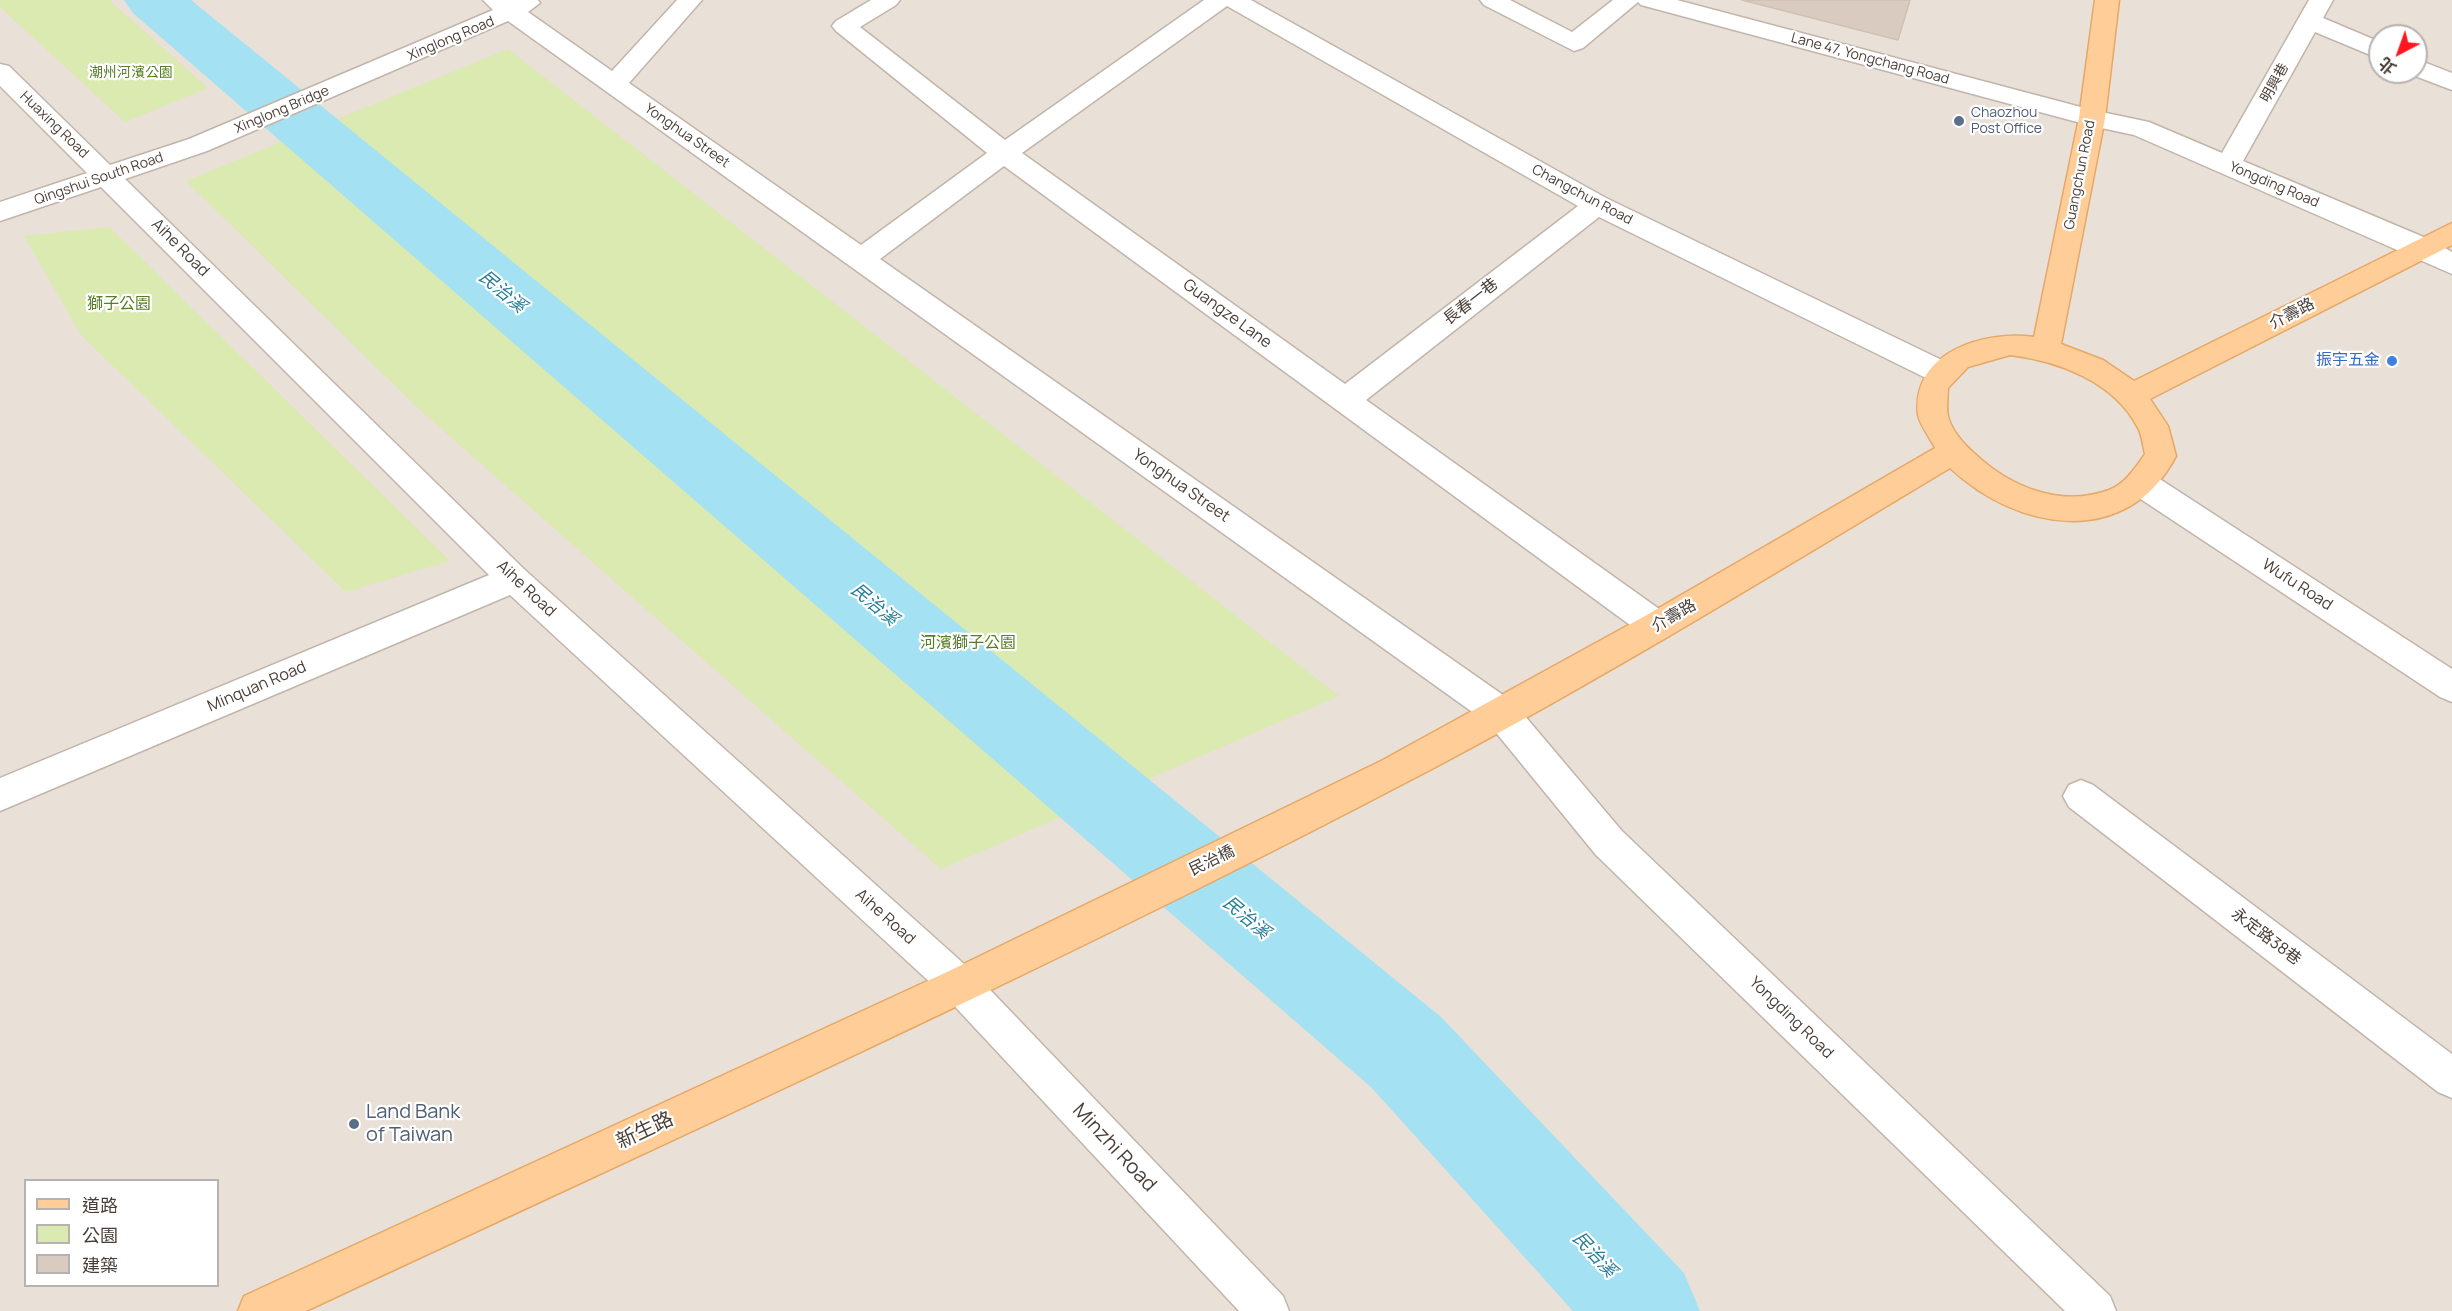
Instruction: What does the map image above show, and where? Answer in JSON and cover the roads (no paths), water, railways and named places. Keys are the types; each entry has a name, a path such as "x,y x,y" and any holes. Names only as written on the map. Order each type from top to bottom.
{"main road":[{"name":"Guangchun Road","path":"2046,349 2092,118 2107,0"},
{"name":"介壽路","path":"2132,395 2452,233"},
{"path":"2010,344 2046,349 2093,368 2132,395 2153,426 2161,456 2141,483 2118,500 2092,510 2045,507 2010,496 1975,476 1951,453 1934,423 1930,399 1940,372 1958,356 1983,347 2010,344"},
{"name":"介壽路","path":"1393,772 1657,626 1951,453"},
{"name":"民治橋","path":"1031,950 1393,772"},
{"name":"新生路","path":"259,1311 1031,950"}],"street":[{"path":"614,84 690,0"},
{"name":"Guangze Lane","path":"888,0 844,26 1004,153 1657,626"},
{"path":"861,259 1004,153 1220,0"},
{"name":"Changchun Road","path":"1233,0 1597,205 1940,372"},
{"path":"1492,0 1574,43 1628,0"},
{"name":"Lane 47, Yongchang Road","path":"1649,0 2092,118"},
{"name":"Yonghua Street","path":"514,4 614,84 1501,713"},
{"name":"Xinglong Road","path":"366,75 514,4"},
{"path":"2315,10 2368,43"},
{"name":"明興巷","path":"2228,165 2315,10"},
{"name":"Huaxing Road","path":"0,72 108,177"},
{"path":"2428,72 2452,82"},
{"name":"Xinglong Bridge","path":"198,145 366,75"},
{"name":"Yongding Road","path":"2092,118 2140,128 2423,248 2452,264"},
{"name":"Qingshui South Road","path":"0,212 198,145"},
{"name":"Aihe Road","path":"108,177 514,579 960,985"},
{"name":"長春一巷","path":"1345,400 1597,205"},
{"name":"Wufu Road","path":"2141,483 2452,687"},
{"name":"Minquan Road","path":"0,795 514,579"},
{"name":"Yongding Road","path":"1501,713 1609,843 2095,1311"},
{"name":"永定路38巷","path":"2081,796 2452,1078"},
{"name":"Minzhi Road","path":"960,985 1268,1311"}],"waterway":[{"name":"民治溪","path":"154,0 1406,1052 1646,1311"}],"place":[{"name":"Chaozhou Post Office","path":"1959,121"},
{"name":"振宇五金","path":"2392,361"},
{"name":"Land Bank of Taiwan","path":"354,1124"}],"park label":[{"name":"潮州河濱公園","path":"131,73"},
{"name":"獅子公園","path":"119,305"},
{"name":"河濱獅子公園","path":"968,644"}]}
